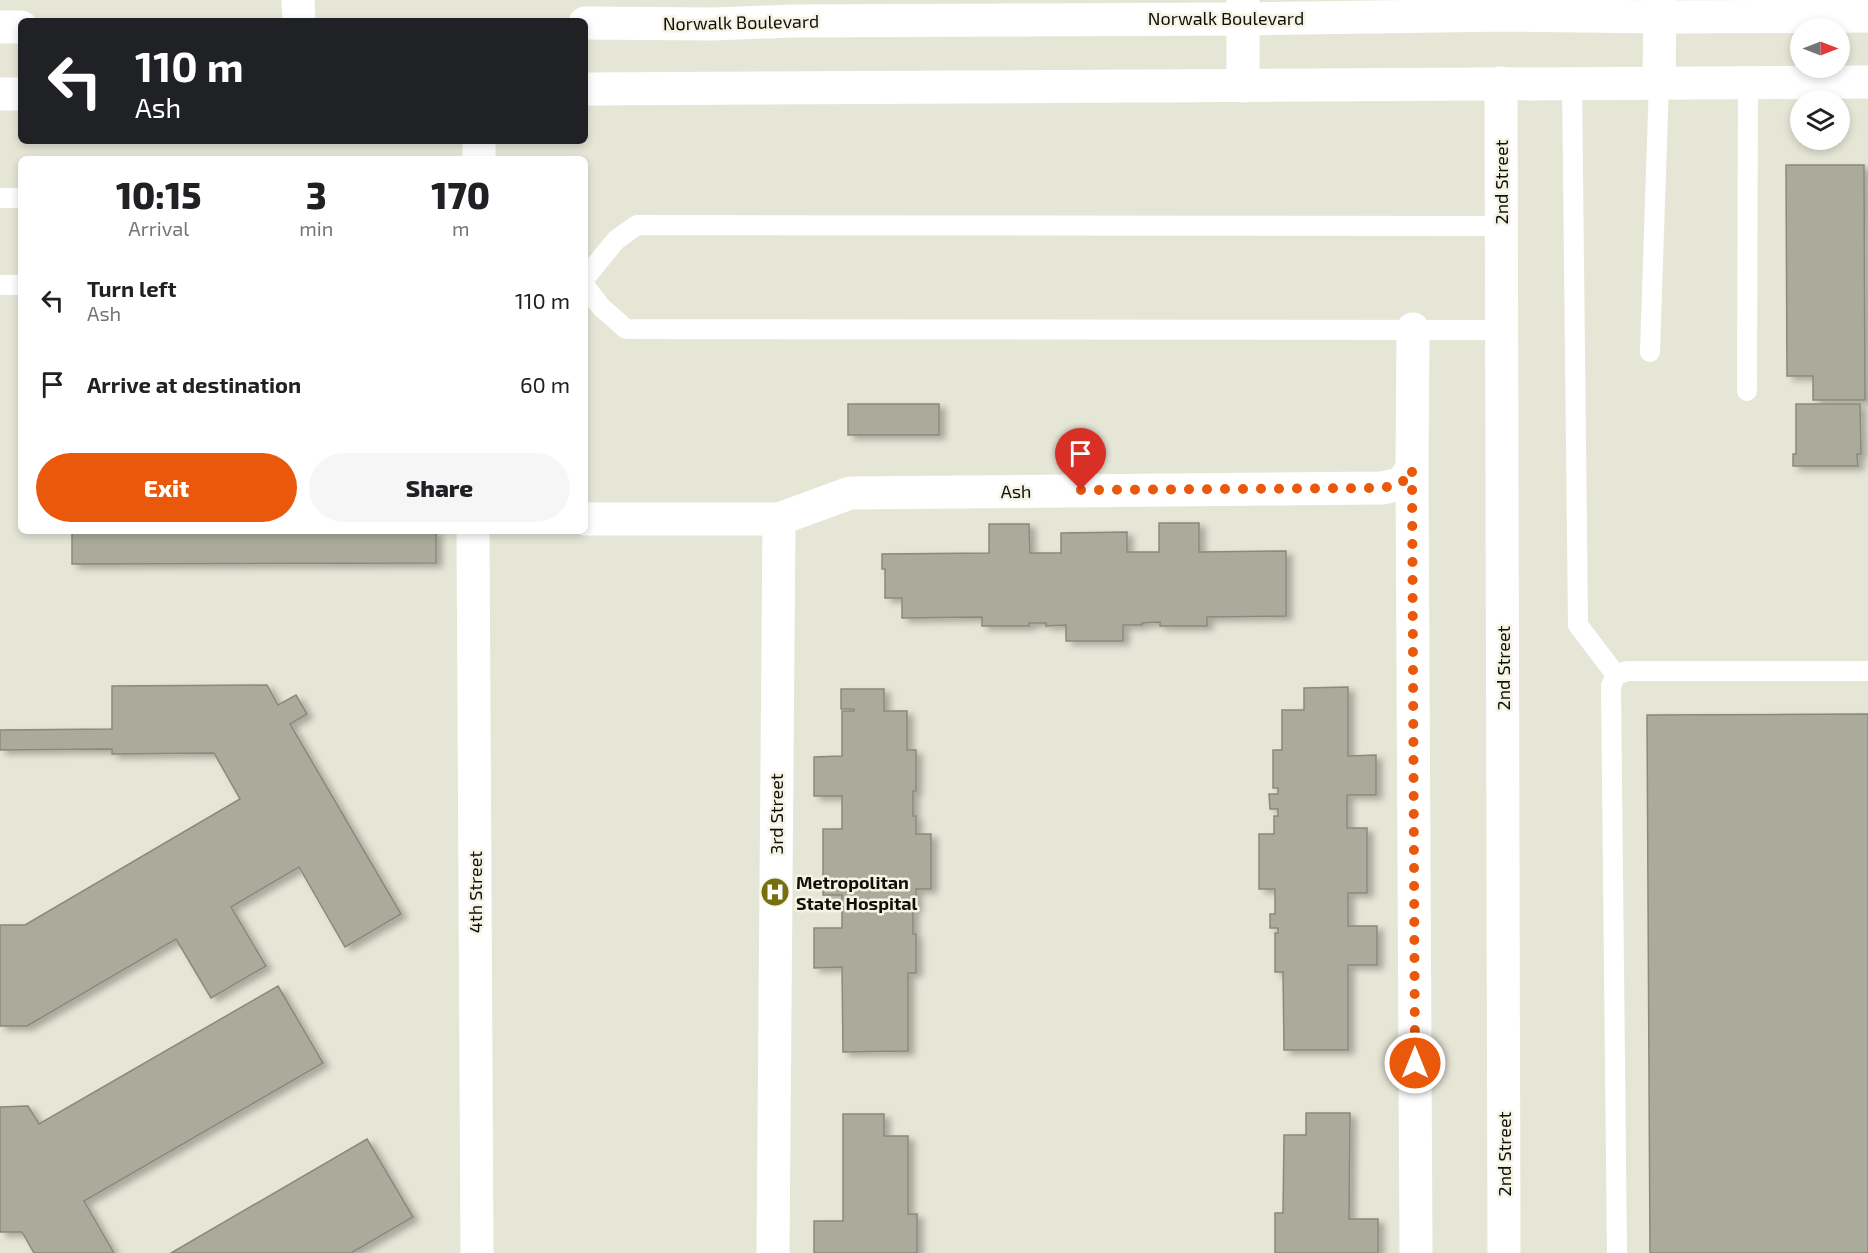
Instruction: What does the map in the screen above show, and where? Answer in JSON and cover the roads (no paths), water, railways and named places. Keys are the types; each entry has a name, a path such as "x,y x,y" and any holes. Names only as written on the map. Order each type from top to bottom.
{"street":[{"path":"298,0 299,18"},
{"path":"1243,86 1244,9"},
{"name":"Norwalk Boulevard","path":"588,23 713,24 793,10 1244,9 1506,15 1660,9 1868,16"},
{"path":"1659,82 1660,9"},
{"path":"0,27 18,27"},
{"path":"588,89 1868,82"},
{"name":"2nd Street","path":"1501,83 1504,1253"},
{"path":"0,94 18,94"},
{"path":"1413,329 1416,1253"},
{"name":"Ash","path":"588,519 779,519 850,493 1382,488 1401,484 1412,469"},
{"name":"3rd Street","path":"773,1253 779,519"},
{"name":"4th Street","path":"473,534 477,1253"}],"lane":[{"path":"1572,82 1578,625 1616,675"},
{"path":"1650,352 1659,82"},
{"path":"1747,392 1748,82"},
{"path":"0,198 18,198"},
{"path":"588,274 616,240 637,225 1501,226"},
{"path":"0,285 18,285"},
{"path":"588,290 601,307 626,329 1503,330"},
{"path":"1617,1253 1611,686 1616,675 1627,671 1868,671"}],"place":[{"name":"Metropolitan State Hospital","path":"775,892"}]}
